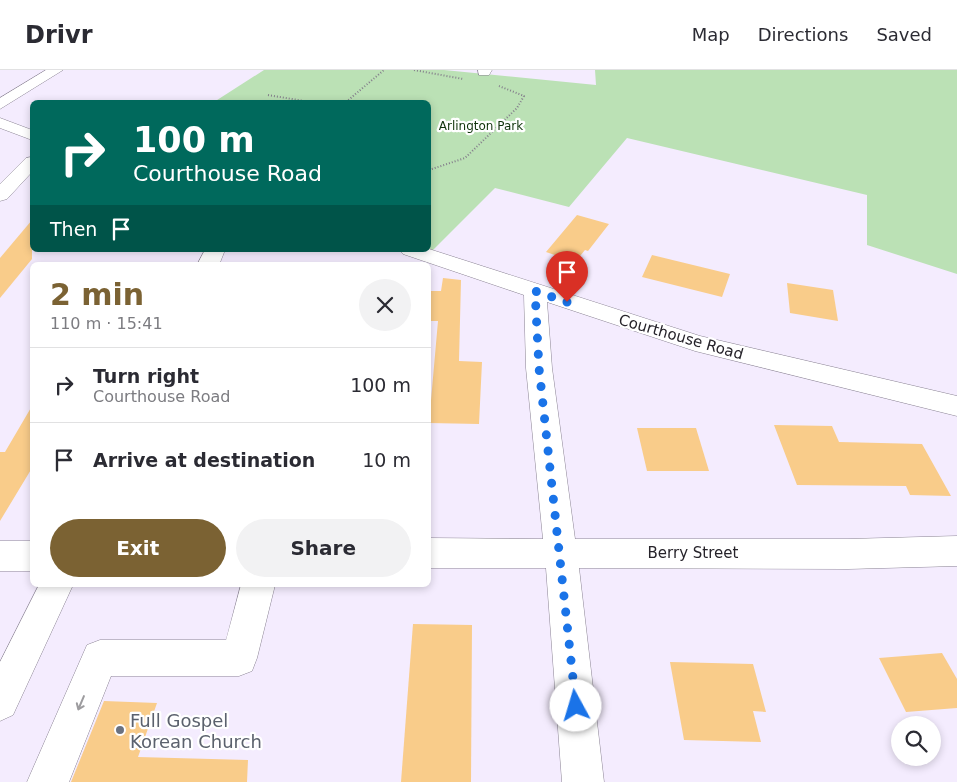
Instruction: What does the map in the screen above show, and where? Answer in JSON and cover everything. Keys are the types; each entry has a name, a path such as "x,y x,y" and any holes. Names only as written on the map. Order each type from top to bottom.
{"street":[{"path":"0,104 56,70"},
{"path":"0,123 30,134"},
{"path":"0,195 30,164"},
{"name":"Courthouse Road","path":"416,252 704,345 784,366 957,406"},
{"path":"535,291 539,368 583,782"},
{"name":"Berry Street","path":"431,553 848,554 957,551"},
{"path":"0,556 30,556"},
{"path":"0,702 55,587"},
{"path":"48,782 100,658 239,658 257,587"}],"path":[{"path":"348,100 384,70"},
{"path":"414,70 470,81"},
{"path":"431,169 466,158 517,108 524,96 522,93 495,85"},
{"path":"268,95 298,100"}],"green space":[{"name":"Arlington Park","path":"264,70 444,70 596,85 595,70 957,70 957,274 867,245 867,195 627,138 569,207 495,188 432,251 431,100 217,100"}],"building":[{"path":"577,215 609,224 588,251 585,250 575,262 546,252"},
{"path":"30,222 30,252 32,252 32,259 0,298 0,258"},
{"path":"652,255 730,274 722,297 642,277"},
{"path":"443,278 461,280 459,361 482,362 479,424 431,423 431,400 438,321 431,321 431,291 441,291"},
{"path":"787,283 833,290 838,321 790,313"},
{"path":"30,409 30,471 0,521 0,452 5,452"},
{"path":"774,425 832,426 839,442 922,444 951,496 910,495 906,486 797,485"},
{"path":"637,428 696,428 709,471 647,471"},
{"path":"413,624 472,625 471,782 401,782"},
{"path":"942,653 957,679 957,708 906,712 879,658"},
{"path":"670,662 753,664 766,712 753,711 761,742 684,740"},
{"name":"Full Gospel Korean Church","path":"104,701 157,703 138,757 248,760 247,782 71,782"}],"place":[{"name":"Full Gospel Korean Church","path":"120,730"}],"route":[{"path":"567,302 535,291 539,368 576,706"}]}
